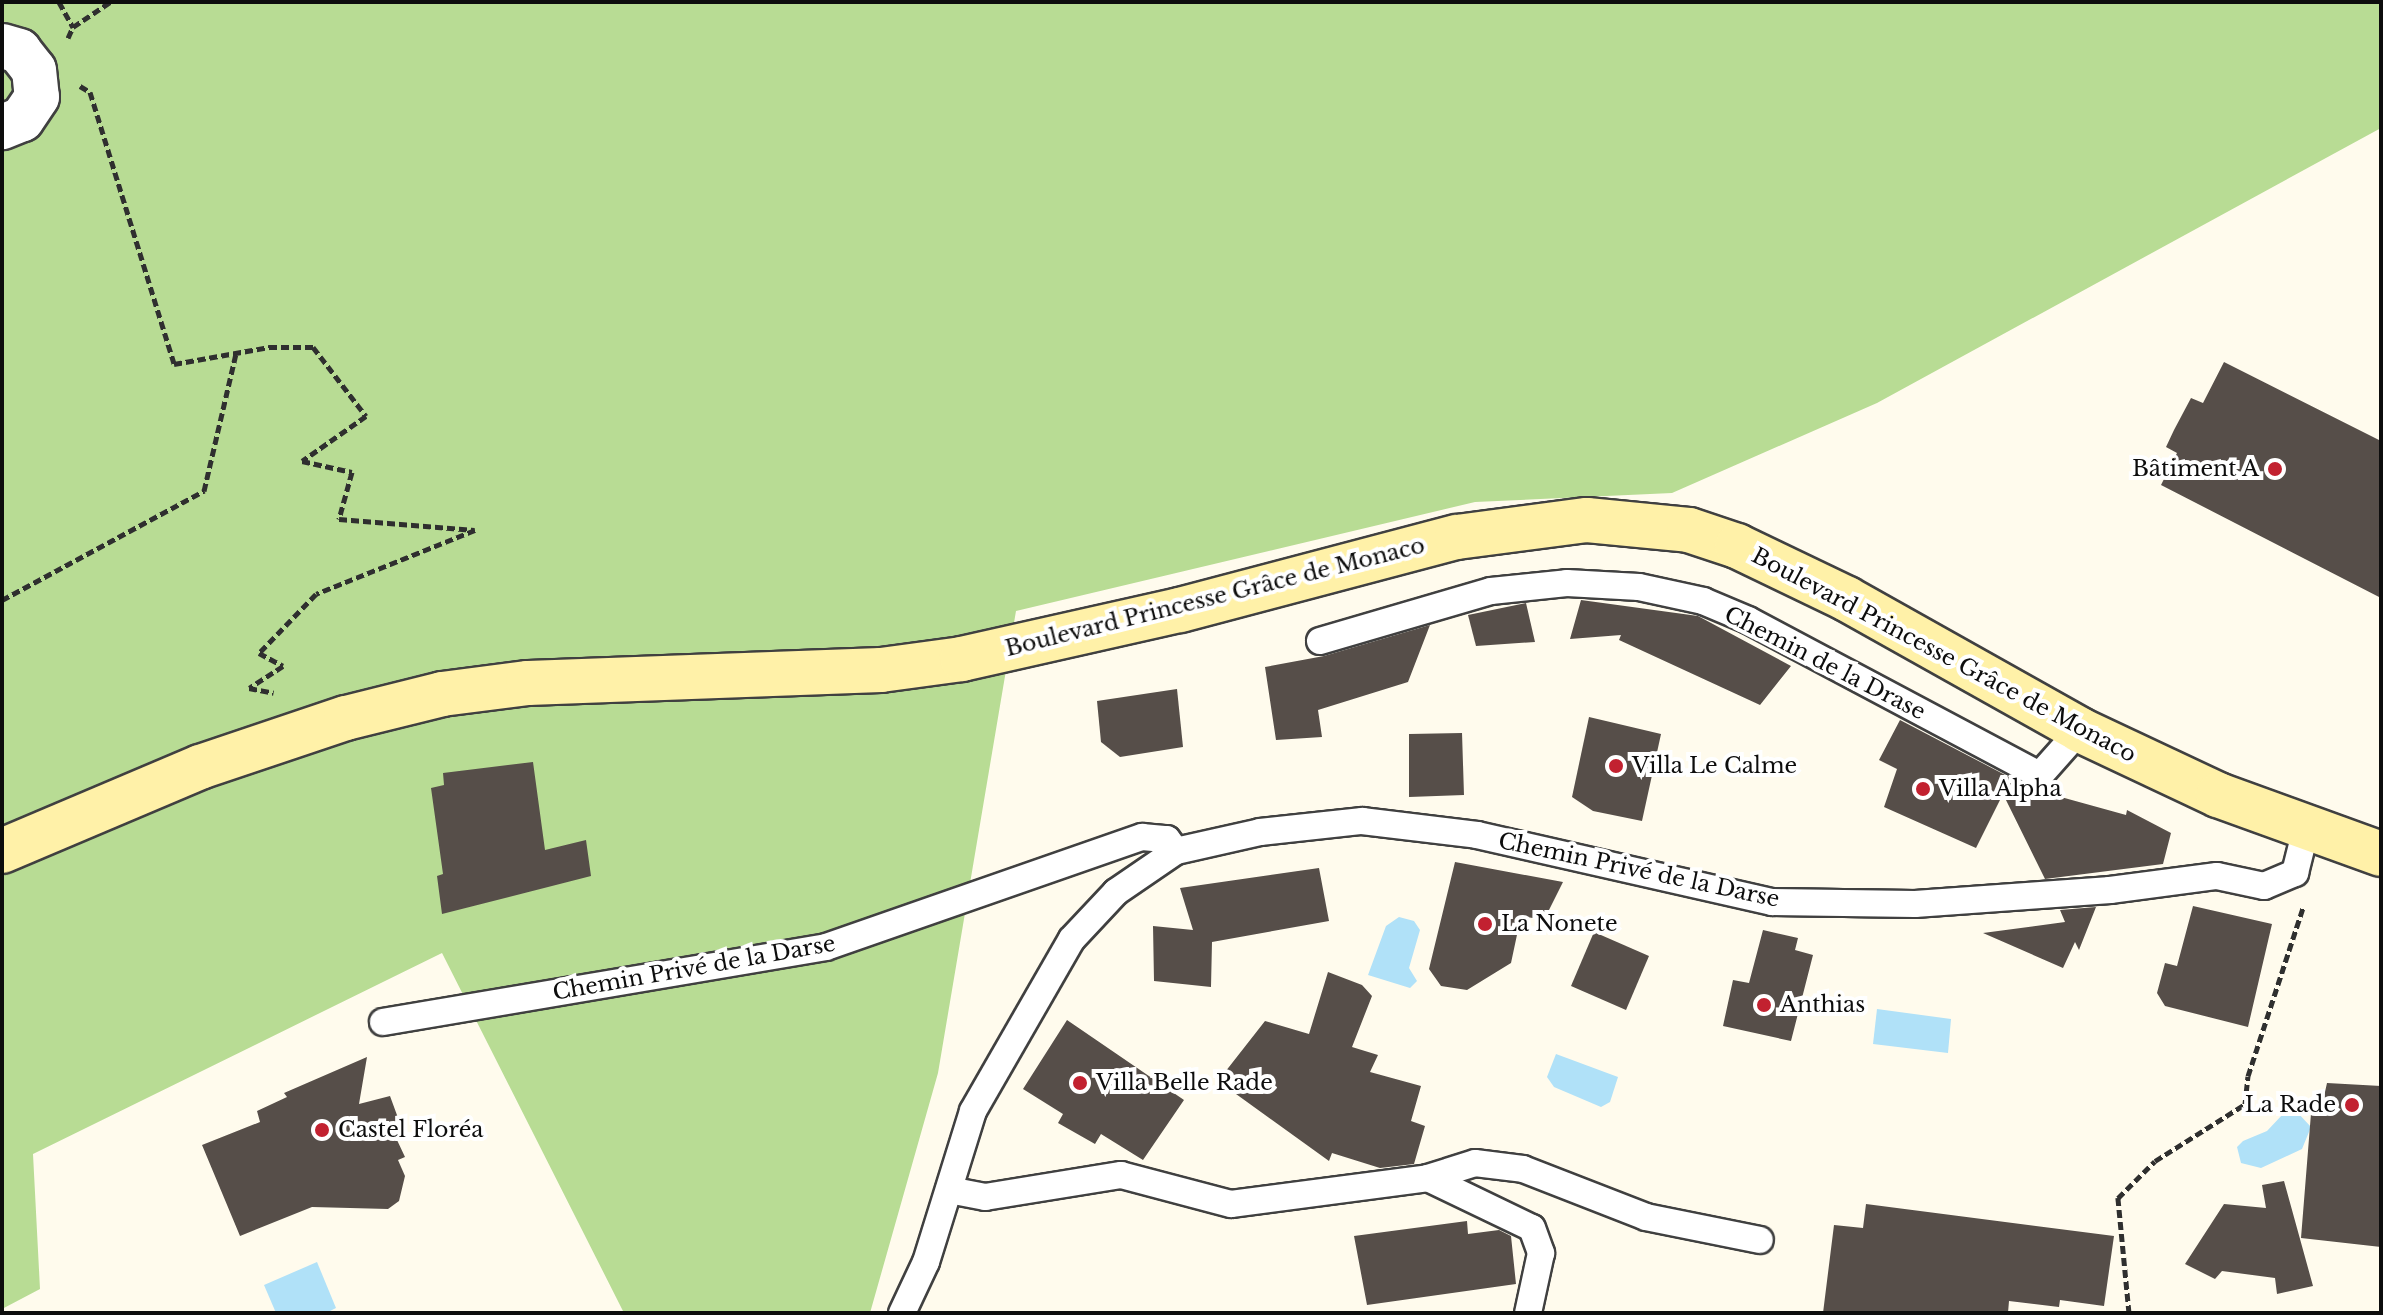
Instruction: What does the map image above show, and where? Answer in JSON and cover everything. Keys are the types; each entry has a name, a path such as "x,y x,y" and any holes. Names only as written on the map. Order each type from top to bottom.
{"main road":[{"name":"Boulevard Princesse Grâce de Monaco","path":"2,851 200,767 346,718 442,694 528,683 881,670 962,659 1180,610 1469,534 1587,520 1689,530 1737,546 1847,599 2080,730 2218,795 2381,854"}],"street":[{"path":"2,46 19,51 34,70 37,97 22,119 2,127"}],"lane":[{"name":"Chemin de la Drase","path":"1320,641 1491,591 1596,584 1639,587 1703,601 2040,775 2080,730"},
{"name":"Chemin Privé de la Darse","path":"902,1313 926,1262 973,1111 1072,939 1116,892 1176,851 1260,832 1362,821 1477,835 1772,902 1915,904 2110,890 2217,876 2264,886 2295,873"},
{"path":"2295,873 2306,829"},
{"name":"Chemin Privé de la Darse","path":"383,1022 826,947 1142,837 1167,839 1176,851"},
{"path":"949,1190 985,1197 1121,1175 1231,1204 1428,1178 1475,1163 1523,1169 1646,1217 1760,1240"},
{"path":"1428,1178 1532,1228 1541,1253 1528,1313"}],"path":[{"path":"59,2 73,27"},
{"path":"63,49 73,27 110,2"},
{"path":"65,79 90,92 174,364 313,347 366,416 302,461 352,472 339,519 475,530 316,594 259,653 283,666 249,688 287,696"},
{"path":"2,600 204,491 236,354"},
{"path":"2129,1313 2118,1198 2155,1161 2245,1104 2248,1076 2305,903 2295,873"}],"green space":[{"path":"2,2 2381,2 2381,128 1877,403 1672,493 1475,502 1016,611 938,1073 870,1313 624,1313 442,953 33,1154 40,1289 2,1309"}],"water":[{"path":"1399,917 1414,921 1420,930 1409,968 1417,981 1410,988 1368,975 1386,926"},
{"path":"1877,1009 1951,1019 1948,1053 1873,1044"},
{"path":"1556,1054 1618,1077 1610,1102 1601,1107 1554,1087 1547,1077"},
{"path":"2297,1112 2311,1127 2302,1149 2261,1168 2241,1163 2237,1147 2243,1141 2267,1131 2283,1114"},
{"path":"317,1262 336,1308 326,1313 276,1313 264,1285"}],"building":[{"name":"Bâtiment A","path":"2224,362 2381,441 2381,598 2161,485 2177,453 2166,447 2174,430 2191,398 2203,403"},
{"path":"1581,600 1698,616 1791,666 1760,705 1619,640 1621,635 1570,639"},
{"path":"1526,603 1535,642 1476,646 1468,615"},
{"path":"1430,625 1408,682 1318,710 1322,737 1276,740 1265,667 1324,656"},
{"path":"1177,689 1183,747 1120,757 1101,742 1097,701"},
{"name":"Villa Le Calme","path":"1589,717 1661,734 1642,821 1593,811 1572,797"},
{"path":"1900,720 2032,789 2126,815 2127,810 2171,833 2163,864 2045,879 2003,794 1976,848 1884,807 1897,769 1879,760"},
{"path":"1462,733 1464,795 1409,797 1409,734"},
{"path":"533,762 545,850 586,840 591,876 442,914 437,876 443,874 431,788 444,785 443,773"},
{"name":"La Nonete","path":"1455,862 1563,882 1544,920 1521,916 1511,963 1467,990 1441,986 1429,969"},
{"path":"1319,868 1329,921 1212,942 1211,987 1154,981 1153,926 1193,930 1180,888"},
{"path":"2193,906 2272,924 2248,1027 2165,1006 2157,993 2165,963 2177,966"},
{"path":"2096,907 2079,950 2075,942 2063,968 1983,933 2065,922 2060,910"},
{"name":"Anthias","path":"1763,930 1798,938 1795,950 1813,955 1791,1041 1723,1026 1733,980 1749,983"},
{"path":"1594,932 1649,956 1626,1010 1571,986"},
{"path":"1328,972 1362,985 1372,996 1352,1047 1378,1055 1370,1072 1421,1086 1411,1121 1425,1126 1414,1164 1380,1168 1332,1153 1329,1161 1218,1081 1265,1021 1309,1034"},
{"name":"Villa Belle Rade","path":"1067,1020 1184,1100 1143,1160 1101,1134 1095,1144 1058,1123 1063,1114 1023,1089"},
{"name":"Castel Floréa","path":"367,1057 359,1104 390,1096 405,1137 397,1140 405,1157 398,1160 405,1176 399,1201 388,1209 312,1207 240,1236 202,1145 260,1122 257,1111 287,1097 284,1093"},
{"path":"2327,1083 2381,1086 2381,1247 2301,1238 2312,1101 2323,1101"},
{"path":"2284,1181 2313,1286 2277,1294 2275,1278 2222,1271 2215,1279 2185,1264 2224,1204 2266,1208 2262,1185"},
{"path":"1866,1204 2114,1236 2104,1306 2060,1300 2059,1307 2009,1301 2008,1313 1823,1313 1834,1225 1863,1228"},
{"path":"1467,1221 1468,1234 1499,1230 1511,1236 1516,1284 1367,1305 1354,1236"}],"place":[{"name":"Bâtiment A","path":"2275,469"},
{"name":"Villa Le Calme","path":"1616,766"},
{"name":"Villa Alpha","path":"1923,789"},
{"name":"La Nonete","path":"1485,924"},
{"name":"Anthias","path":"1764,1005"},
{"name":"Villa Belle Rade","path":"1080,1083"},
{"name":"La Rade","path":"2352,1105"},
{"name":"Castel Floréa","path":"322,1130"}]}
